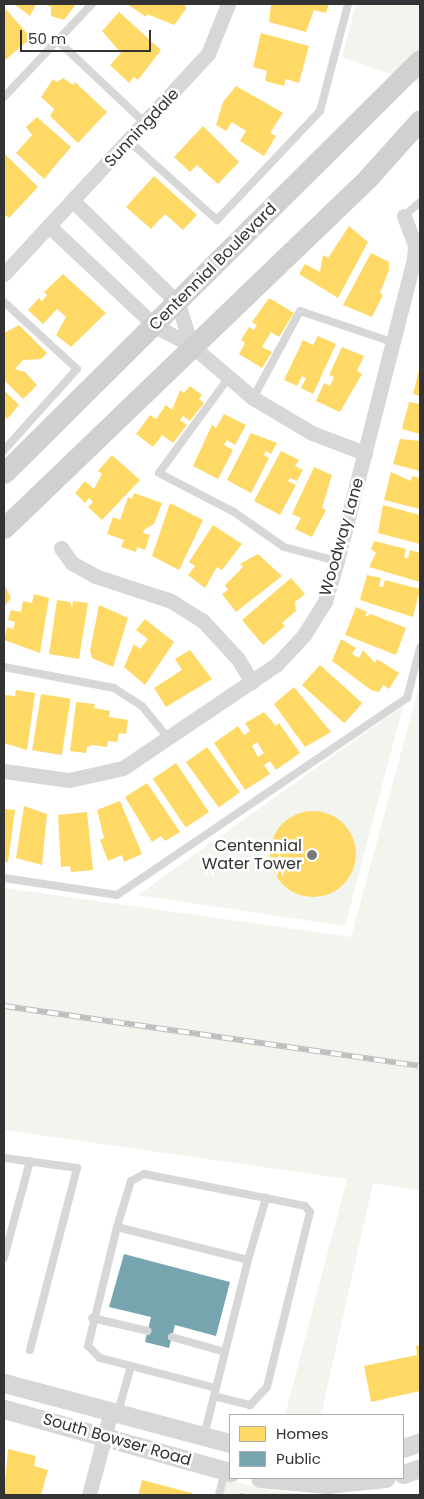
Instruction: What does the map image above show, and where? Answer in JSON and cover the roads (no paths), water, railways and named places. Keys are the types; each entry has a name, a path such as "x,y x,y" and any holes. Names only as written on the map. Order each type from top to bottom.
{"main road":[{"name":"Centennial Boulevard","path":"4,473 155,326 420,60"},
{"path":"4,528 191,346 367,179 420,120"}],"street":[{"name":"Sunningdale","path":"4,274 147,125 208,54 228,4"},
{"path":"73,201 178,303 191,346"},
{"name":"Woodway Lane","path":"4,771 69,780 108,775 252,682 304,635 325,601 337,561 414,260 415,245 404,216"},
{"path":"49,226 155,326 191,346 227,380 253,398 312,433 365,453"},
{"path":"61,548 72,563 95,576 156,595 202,620 238,658 252,682"},
{"name":"South Bowser Road","path":"4,1383 229,1443"},
{"name":"South Bowser Road","path":"4,1408 105,1434 228,1471"},
{"path":"89,1495 105,1434 115,1412"},
{"path":"404,1448 420,1442"},
{"path":"404,1474 420,1468"},
{"path":"271,1479 327,1484 376,1479"}],"lane":[{"path":"4,97 92,4"},
{"path":"130,142 217,220 320,111 348,4"},
{"path":"58,41 147,125"},
{"path":"404,216 420,202"},
{"path":"4,302 77,369 4,450"},
{"path":"253,398 300,311 392,342"},
{"path":"227,380 159,473 234,512 284,547 337,561"},
{"path":"4,878 118,894 407,698 420,648"},
{"path":"4,667 114,688 142,706 168,738"},
{"path":"4,1158 77,1168 30,1350"},
{"path":"4,1258 30,1162"},
{"path":"214,1396 250,1404 267,1387 310,1212 305,1206 144,1174 131,1181 87,1338 93,1352 131,1366 216,1388"},
{"path":"204,1436 248,1260 266,1198"},
{"path":"117,1227 248,1260"},
{"path":"92,1318 148,1331"},
{"path":"172,1337 225,1352"},
{"path":"115,1412 131,1366"},
{"path":"219,1495 228,1471"}],"railway":[{"path":"4,1006 420,1066"}],"place":[{"name":"Centennial Water Tower","path":"312,855"}]}
